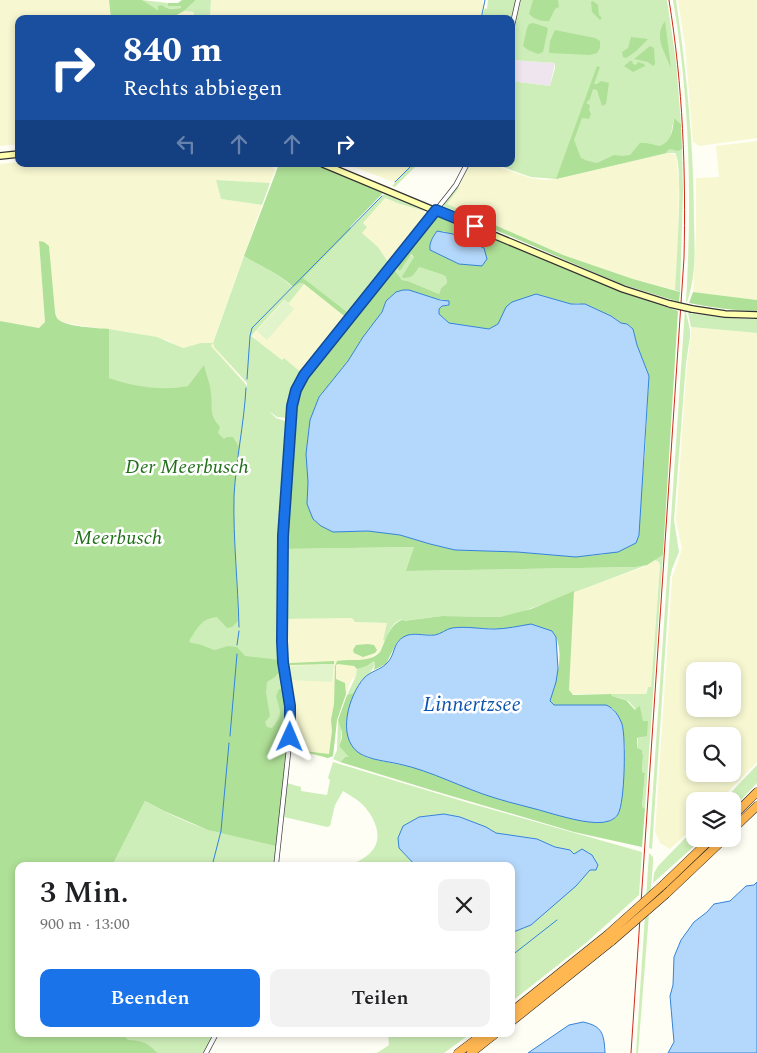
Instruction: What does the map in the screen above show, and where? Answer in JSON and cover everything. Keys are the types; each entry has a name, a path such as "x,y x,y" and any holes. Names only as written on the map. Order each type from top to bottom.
{"highway":[{"path":"741,808 757,792"},
{"path":"741,821 757,806"},
{"path":"515,1019 609,938 703,847"},
{"path":"515,1009 666,894 716,847"},
{"path":"458,1053 479,1037"},
{"path":"471,1053 492,1037"}],"main road":[{"path":"0,156 15,154"},
{"path":"330,167 623,289 692,309 725,314 757,315"}],"street":[{"path":"515,15 518,0"},
{"path":"276,862 290,737 290,706 283,652 282,560 290,420 293,398 304,375 456,185 465,167"},
{"path":"206,1053 214,1037"}],"shaded area":[{"path":"515,60 555,63 550,86 515,82"}],"green space":[{"path":"0,0 109,0 111,15 15,15 15,144 0,146"},
{"path":"109,0 142,0 158,10 158,6 162,5 173,9 181,8 181,6 168,6 168,3 196,0 177,15 111,15"},
{"path":"142,0 168,3 168,6 181,6 181,8 159,10"},
{"path":"196,0 211,0 210,15 194,15 194,12 184,11"},
{"path":"211,0 482,0 484,7 481,15 210,15"},
{"path":"488,0 517,0 513,15 482,15 485,8 487,9"},
{"path":"520,0 667,0 676,61 681,124 674,118 670,140 664,145 673,150 682,149 683,191 680,292 675,290 679,176 678,161 675,153 556,179 531,177 503,167 515,167 515,82 550,86 555,68 555,63 515,60 515,23"},
{"path":"533,0 558,0 559,7 555,9 549,21 541,21 529,14"},
{"path":"673,0 676,0 683,56 693,167 695,243 692,283 687,302 688,151 683,75"},
{"path":"678,0 757,0 757,138 699,146 693,142 685,45"},
{"path":"593,1 598,5 599,15 602,18 600,20 592,12 591,2"},
{"path":"184,11 194,12 194,15 177,15"},
{"path":"665,21 671,68 660,39 660,33"},
{"path":"533,23 548,29 543,52 538,54 523,46 527,28 529,24"},
{"path":"555,30 595,38 600,41 600,48 597,53 590,55 549,53 550,41"},
{"path":"631,37 648,39 626,58 623,57 622,52 628,48"},
{"path":"650,46 654,48 655,64 653,66 648,62 634,59"},
{"path":"630,61 636,65 638,62 645,66 633,72 624,66"},
{"path":"597,66 600,67 594,84 601,81 609,83 606,104 602,106 597,90 593,89 590,99 586,103 590,105 589,110 591,114 589,119 582,118 574,140 581,158 597,163 614,155 630,155 640,143 660,146 669,138 674,118 681,124 682,149 678,151 669,149 666,153 556,179"},
{"path":"757,141 757,300 693,292 696,237 696,178 719,177 716,146"},
{"path":"668,153 676,155 679,182 675,290 633,279 563,255 446,204 467,167 498,167 531,178 556,179"},
{"path":"15,162 15,167 272,167 275,170 270,183 216,180 221,199 262,205 213,342 214,347 246,384 245,408 206,343 181,348 167,340 129,332 82,326 62,322 58,319 39,241 45,322 40,328 0,321 0,164"},
{"path":"278,167 321,167 354,179 383,193 303,278 351,315 348,319 304,284 300,283 293,287 276,274 244,256"},
{"path":"354,167 409,167 394,182"},
{"path":"410,167 415,167 395,187 392,186"},
{"path":"216,180 270,183 262,205 221,199"},
{"path":"457,187 459,188 447,204 463,211 461,215 444,207 444,204"},
{"path":"385,193 424,211 385,198 363,223 367,227 362,233 378,247 390,265 351,315 302,278"},
{"path":"385,198 424,211 426,214 423,221 390,265 378,247 362,233 366,227 363,223"},
{"path":"463,211 563,255 633,279 680,292 679,302 621,284 461,215"},
{"path":"433,217 441,217 621,292 678,311 663,555 647,565 636,567 406,571 414,547 284,549 293,410 297,390 305,376 393,268 402,280 439,294 441,288 447,283 446,277 443,275 419,267 412,276 403,278 402,276 414,257 411,254 400,271 398,270 398,261","holes":["443,231 463,240 459,264 436,253","396,292 445,300 448,306 442,306 439,309 439,314 449,323 489,329 498,324 512,302 536,294 571,304 578,303 611,316 633,329 649,376 640,505 606,554 576,557 517,552 455,550 400,535 368,531 345,532 321,526 313,519 307,504 306,454 310,420 319,397 348,361 382,312 386,301"]},
{"name":"Meerbusch","path":"39,241 49,246 55,312 58,319 67,324 109,329 109,378 128,384 148,387 188,386 204,365 210,389 212,414 220,427 218,433 224,439 233,437 239,447 234,491 238,621 232,627 227,628 217,617 211,618 200,625 189,641 215,650 228,646 237,647 245,656 281,660 282,669 267,682 266,693 270,716 265,722 267,727 272,728 280,716 276,696 279,689 281,689 287,703 288,724 276,846 208,830 145,801 114,862 15,862 15,1037 125,1037 128,1040 147,1044 157,1053 0,1053 0,321 39,328 45,322"},
{"path":"409,254 414,257 402,276 419,267 443,275 446,277 447,283 441,288 439,294 402,280 393,268 398,261 398,270 400,271"},
{"name":"Der Meerbusch","path":"244,256 276,274 292,287 300,283 304,284 289,303 284,300 251,336 282,360 284,358 302,373 291,397 288,418 277,417 269,411 276,418 288,422 280,559 280,662 286,723 284,772 274,862 114,862 145,801 181,819 220,833 0,322 86,342 109,337 109,329 157,337 183,348 201,343 213,343","holes":["213,343 214,347 247,383 247,386 211,346"]},
{"path":"304,284 348,319 302,373 284,358 282,360 251,336 285,299 289,303"},
{"path":"693,292 757,300 757,311 731,310 689,303"},
{"path":"285,300 294,309 267,340 257,331"},
{"path":"685,308 690,337 686,363 674,520 679,552 670,578 652,849 649,848"},
{"path":"688,313 725,318 757,319 757,333 691,327"},
{"path":"691,327 757,333 757,762 741,778 741,727 686,727 686,782 738,782 728,792 686,792 686,834 670,849 660,843 655,832 672,578 682,549 676,520"},
{"path":"414,547 407,571 636,567 647,565 516,614 500,617 442,616 400,620 392,627 385,641 383,640 387,623 355,622 352,618 284,619 284,549"},
{"path":"663,555 645,809 642,808 645,773 642,772 643,756 642,750 637,749 638,738 643,737 643,721 640,713 629,702 611,694 646,694 648,687 651,687 660,566 659,562 655,560"},
{"path":"655,560 659,562 660,566 651,687 648,687 646,694 571,694 568,690 574,591 642,568"},
{"path":"574,591 569,690 573,695 611,694 626,700 635,710 639,706 643,721 648,721 647,736 637,738 637,748 642,750 643,756 642,772 645,773 642,807 645,809 642,847 574,832 340,762 345,757 349,757 339,746 342,732 338,720 347,695 356,692 349,708 347,733 359,753 368,758 416,768 495,798 570,818 590,822 607,822 622,797 625,747 622,724 613,708 554,705 549,701 559,666 559,647 552,631 451,628 444,633 434,635 411,634 397,642 386,664 374,670 374,661 367,666 357,669 354,666 338,664 336,665 336,679 345,683 346,694 337,720 333,756 328,758 298,750 304,738 304,751 329,754 334,704 335,666 337,661 365,659 375,656 380,652 392,628 400,621 442,616 500,617 531,609"},
{"path":"352,618 355,622 388,623 383,640 385,641 379,652 371,657 354,679 352,678 337,720 333,756 328,758 291,750 284,619"},
{"path":"356,645 374,645 377,650 375,653 363,657 354,653 353,650"},
{"path":"334,661 334,664 290,665 290,663"},
{"path":"374,661 375,664 369,675 356,692 347,695 356,676 357,669 367,666"},
{"path":"334,664 332,682 291,680 289,666"},
{"path":"338,720 342,733 339,746 350,757 345,757 340,762 333,759 337,750"},
{"path":"333,762 642,852 639,895 587,942 515,999 515,930 576,886 590,870 578,852 574,854 570,850 555,847 537,839 496,833 460,817 444,814 419,817 403,826 399,848 412,862 357,862 370,853 377,841 376,828 371,815 358,800 343,791 335,805 330,826 327,827 284,817 287,783 301,787 301,791 327,795 330,780 328,778"},
{"path":"757,765 757,783 741,800 741,792 732,792"},
{"path":"686,837 686,847 693,847 653,883 654,873 658,866"},
{"path":"649,853 653,857 653,863 638,1053 636,1053"},
{"path":"90,1037 214,1037 205,1053 71,1053"},
{"path":"388,1037 466,1037 444,1053 377,1053 389,1045"}],"water":[{"path":"437,231 453,234 484,248 487,259 482,266 459,264 430,250 431,242"},
{"path":"403,290 449,301 449,305 442,306 439,309 439,314 449,323 489,329 498,324 506,307 512,302 536,294 571,304 585,304 611,316 621,323 627,324 633,329 649,376 639,535 636,543 618,552 576,557 517,552 455,550 400,535 368,531 333,532 321,526 313,519 307,504 306,454 310,420 319,397 348,361 382,312 386,301 396,292"},
{"name":"Linnertzsee","path":"531,624 552,631 556,637 558,669 550,701 554,705 606,705 614,710 621,721 624,742 623,784 620,808 614,818 609,821 596,823 581,821 509,802 411,767 368,757 359,753 352,746 348,737 347,716 354,695 364,678 384,666 392,656 396,644 403,638 411,634 435,635 452,628 499,629"},
{"path":"444,814 460,817 496,833 537,839 555,847 570,850 574,854 582,849 592,855 598,865 596,870 590,870 576,886 531,925 515,931 515,862 412,862 399,848 398,838 403,826 419,817"},
{"path":"757,882 757,1053 668,1053 674,1042 670,996 673,985 674,957 681,940 694,922 714,904 730,901 746,886 754,885"},
{"path":"583,1022 601,1031 605,1053 528,1053 569,1025"}],"waterway":[{"path":"482,15 485,0"},
{"path":"395,182 410,167"},
{"path":"247,379 252,328 382,196"},
{"path":"239,627 234,496 246,388"},
{"path":"237,645 239,631"},
{"path":"230,736 237,654"},
{"path":"213,862 221,831 229,743"},
{"path":"515,953 557,920"}],"railway":[{"path":"631,1053 684,258 682,129 678,64 669,0"}],"route":[{"path":"290,737 290,706 283,662 282,560 290,420 293,398 304,375 436,210 475,226"}]}
